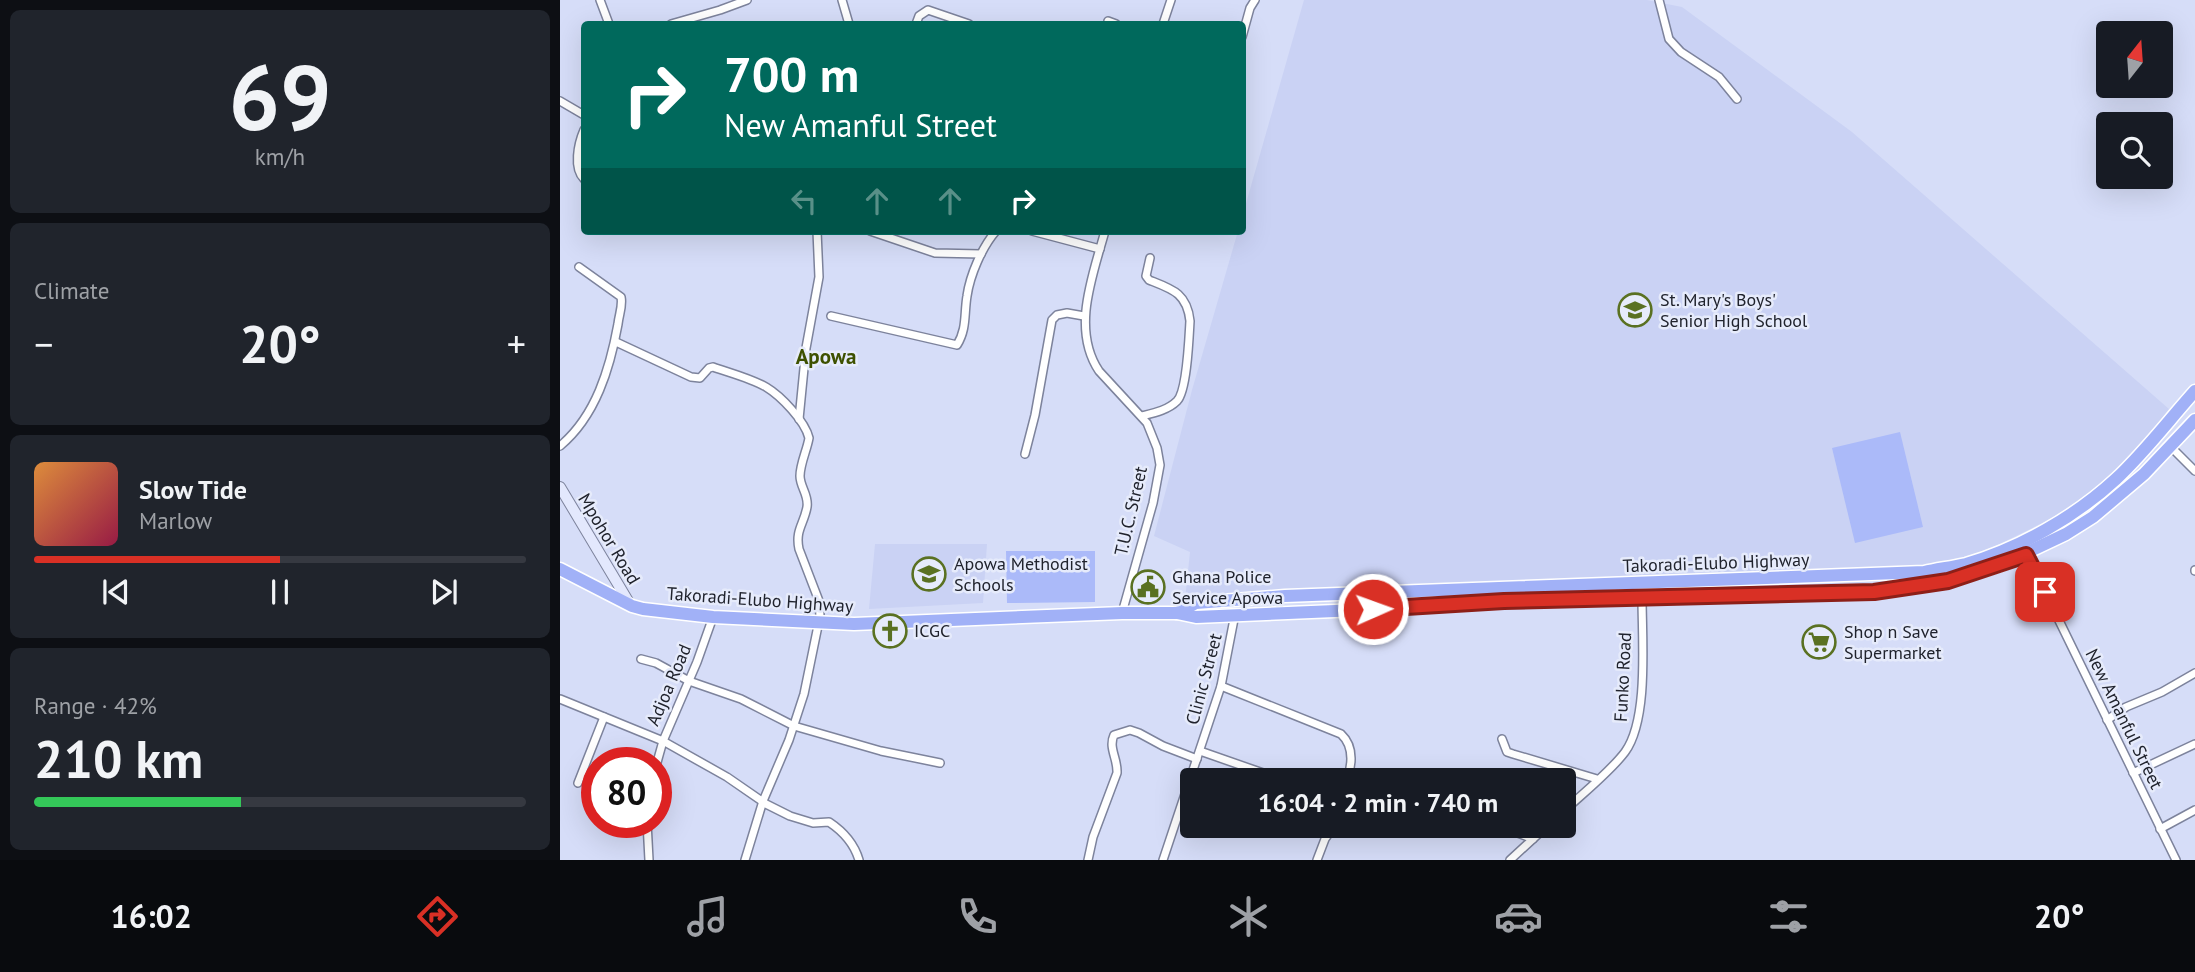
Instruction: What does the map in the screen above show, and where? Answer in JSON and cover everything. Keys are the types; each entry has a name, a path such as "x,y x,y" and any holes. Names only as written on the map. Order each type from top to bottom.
{"highway":[{"name":"Takoradi-Elubo Highway","path":"1177,613 1196,603 1285,596 1924,572 1966,564 2018,543 2060,520 2104,490 2195,391"},
{"name":"Takoradi-Elubo Highway","path":"560,569 643,610 818,623 894,624 1122,613 1177,613 1196,617 1504,601 1874,592 1948,581 2026,555 2066,534 2093,517 2144,474 2195,420"}],"main road":[{"name":"Mpohor Road","path":"560,487 632,606"}],"street":[{"path":"600,0 608,21"},
{"path":"682,21 747,0"},
{"path":"842,0 848,21"},
{"path":"1164,21 1171,0"},
{"path":"1246,22 1255,0"},
{"path":"1659,0 1669,39 1681,52 1719,77 1737,99"},
{"path":"917,21 919,16 928,10 960,21"},
{"path":"560,101 581,113"},
{"path":"581,139 577,167 581,175"},
{"path":"799,420 806,348 819,277 817,235"},
{"path":"882,235 935,253 981,254"},
{"path":"831,316 957,345 964,334 967,295 981,254 993,235"},
{"path":"1046,235 1100,249"},
{"name":"T.U.C. Street","path":"1104,235 1084,316 1093,362 1142,416 1151,430 1160,465 1160,476 1122,613"},
{"path":"1142,416 1171,406 1182,396 1190,321 1189,312 1177,292 1149,280 1146,276 1150,258"},
{"path":"560,446 582,422 597,397 616,342 622,303 621,297 579,267"},
{"path":"1025,454 1038,403 1052,320 1057,315 1068,313 1084,316"},
{"path":"616,342 691,377 700,378 713,367 762,385 788,407 808,432 809,438 800,472 808,498 807,509 797,540 819,601 820,616 804,694 794,726 763,801 745,860"},
{"path":"2171,447 2195,471"},
{"name":"New Amanful Street","path":"2026,555 2176,860"},
{"name":"Funko Road","path":"1576,799 1623,754 1635,732 1642,679 1642,598"},
{"name":"Clinic Street","path":"1163,860 1222,686 1235,614"},
{"name":"Adjoa Road","path":"661,747 713,617"},
{"path":"641,659 656,663 689,681 741,699 794,726 881,751 940,763"},
{"path":"2107,720 2126,707 2152,697 2195,673"},
{"path":"1222,686 1341,734 1346,739 1350,753 1350,768"},
{"path":"560,699 663,741 763,801 801,820 813,823 829,822 854,846 859,860"},
{"path":"578,783 604,717"},
{"path":"1088,860 1093,837 1117,773 1111,747 1114,735 1130,730 1197,760"},
{"path":"1502,739 1507,752 1597,779"},
{"path":"2133,773 2195,744"},
{"path":"1200,751 1249,768"},
{"path":"2160,829 2195,810"},
{"path":"648,838 649,860"},
{"path":"1317,860 1326,838"},
{"path":"1510,860 1533,839"}],"shaded area":[{"name":"St. Mary's Boys' Senior High School","path":"1304,0 1647,0 1682,7 1852,132 2169,409 2130,461 2063,513 1937,571 1879,582 1736,590 1185,600 1190,552 1154,536 1192,390 1237,235 1246,235 1246,203"},
{"path":"1900,432 1923,527 1855,543 1832,448"},
{"name":"Apowa Methodist Schools","path":"875,544 987,544 983,603 869,609"},
{"path":"1006,551 1095,551 1095,602 1007,603"}],"place":[{"name":"St. Mary's Boys' Senior High School","path":"1635,310"},
{"name":"Apowa Methodist Schools","path":"929,574"},
{"name":"Ghana Police Service Apowa","path":"1148,587"},
{"name":"ICGC","path":"890,631"},
{"name":"Shop n Save Supermarket","path":"1819,642"}],"district":[{"name":"Apowa","path":"826,357"}],"route":[{"path":"1373,609 1504,601 1874,592 1948,581 2026,555 2045,592"}]}
